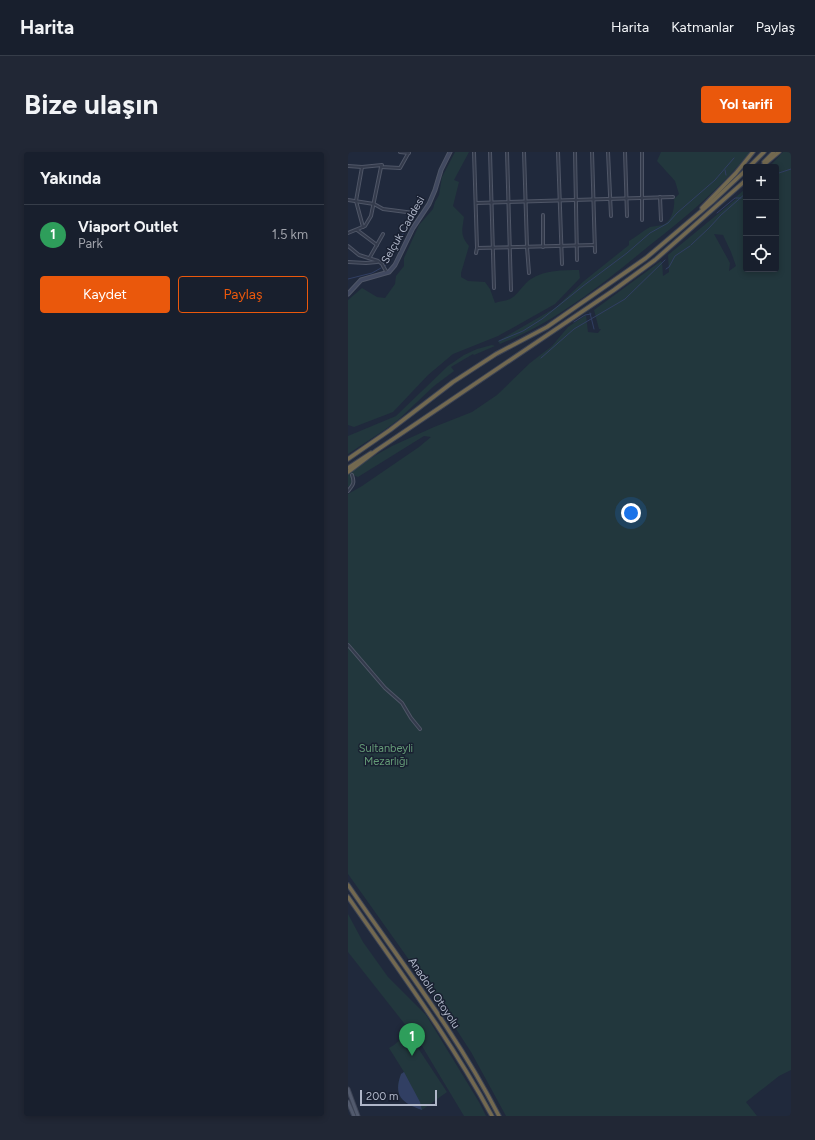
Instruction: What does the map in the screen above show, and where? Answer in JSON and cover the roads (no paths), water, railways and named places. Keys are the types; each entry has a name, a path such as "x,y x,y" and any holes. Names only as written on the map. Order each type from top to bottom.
{"highway":[{"path":"690,220 736,173 753,152"},
{"path":"752,164 764,152"},
{"path":"763,164 774,152"},
{"path":"764,164 778,152"},
{"path":"348,459 390,430 453,382 496,354 547,327 646,258 743,173"},
{"path":"348,472 377,450 614,290 655,260 743,183"},
{"path":"348,468 377,450"},
{"name":"Anadolu Otoyolu","path":"348,885 452,1035 500,1116"},
{"name":"Anadolu Otoyolu","path":"348,897 441,1029 492,1116"}],"main road":[{"path":"348,1089 358,1116"},
{"path":"348,1102 354,1116"}],"street":[{"path":"348,166 362,167 382,165 381,167 400,168 409,153 400,152"},
{"name":"Selçuk Caddesi","path":"348,294 361,280 387,273 395,264 413,228 429,204 441,170 450,152"},
{"path":"474,152 476,253"},
{"path":"490,152 494,288"},
{"path":"507,152 511,290"},
{"path":"524,152 529,273"},
{"path":"558,152 562,264"},
{"path":"575,152 577,260"},
{"path":"592,152 595,252"},
{"path":"608,152 611,216"},
{"path":"625,152 627,216"},
{"path":"642,152 642,220"},
{"path":"362,167 356,201 363,227"},
{"path":"348,233 365,226 371,216 381,167"},
{"path":"660,197 661,220"},
{"path":"476,203 673,197"},
{"path":"348,200 374,204 384,209 414,214"},
{"path":"543,215 544,246"},
{"path":"357,230 377,245"},
{"path":"370,258 383,234"},
{"path":"477,248 594,245"},
{"path":"348,246 359,255 378,261 382,264 387,273"},
{"path":"348,262 366,263 378,261"},
{"path":"348,491 354,485 352,475"},
{"path":"348,645 386,688 402,703 420,729"}],"water":[{"path":"404,1072 420,1102 422,1110 409,1105 401,1098 398,1088 401,1074"}],"waterway":[{"path":"499,341 523,331 542,319 627,253 650,233 668,223 677,213 715,180 734,158"},
{"path":"779,173 791,169"},
{"path":"725,170 726,175"},
{"path":"691,245 743,196"},
{"path":"717,213 735,198 741,198"},
{"path":"385,266 413,217"},
{"path":"666,269 669,267 675,256 690,246"},
{"path":"541,358 574,329 625,299 665,260"},
{"path":"348,279 372,273 381,268"},
{"path":"590,313 594,329"},
{"path":"574,322 585,315 591,314"}],"place":[{"name":"Viaport Outlet","path":"412,1056"}],"park label":[{"name":"Sultanbeyli Mezarlığı","path":"386,754"}]}
